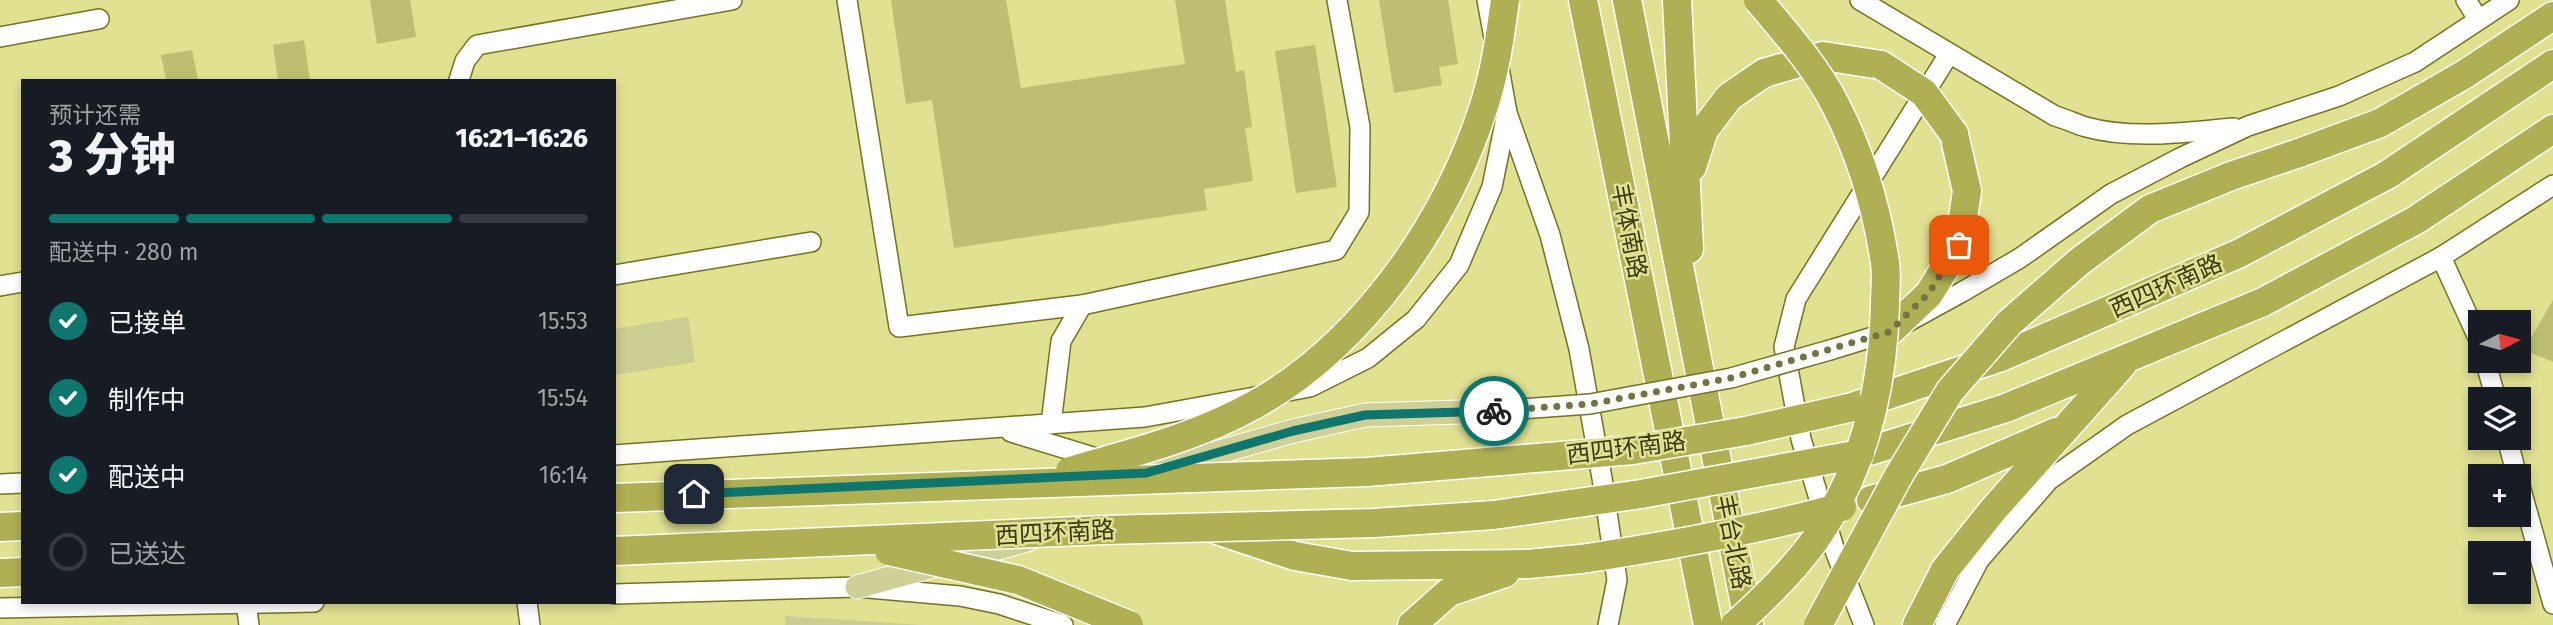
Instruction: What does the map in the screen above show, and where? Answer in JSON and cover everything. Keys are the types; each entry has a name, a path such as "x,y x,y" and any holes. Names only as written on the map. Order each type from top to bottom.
{"highway":[{"path":"1032,482 1203,429 1253,405 1296,379 1341,341 1388,288 1425,232 1454,178 1483,109 1499,49 1505,0"},
{"name":"丰体南路","path":"1583,0 1675,461"},
{"name":"丰体南路","path":"1627,0 1716,459"},
{"path":"1677,0 1687,183 1691,336"},
{"path":"1735,625 1775,589 1815,540 1851,478 1871,419 1884,348 1885,265 1867,181 1836,105 1793,41 1758,0"},
{"path":"1818,625 1899,475 1950,391 2008,323 2080,261 2150,209 2231,176 2380,123 2465,74 2553,16"},
{"path":"1687,183 1704,130 1729,97 1764,73 1823,56 1881,65 1924,93 1954,134 1967,191 1959,245 1929,293 1889,332"},
{"name":"西四环南路","path":"616,498 1367,472 1633,450 1746,431 1853,407 2001,357 2238,254 2387,175 2553,64"},
{"name":"西四环南路","path":"621,551 1104,530 1374,523 1494,515 1641,494 1860,454 2006,408 2263,302 2404,226 2553,129"},
{"path":"1917,625 1945,570 1993,510 2127,360"},
{"path":"1217,530 1295,556 1352,566 1528,564 1581,559 1746,531 1871,500 1947,479 2065,428"},
{"name":"丰台北路","path":"1716,459 1749,625"},
{"name":"丰台北路","path":"1675,461 1706,619"},
{"path":"0,526 21,525"},
{"path":"852,542 1018,580 1129,625"},
{"path":"1412,625 1449,593 1528,564"},
{"path":"0,574 21,573"}],"main road":[{"name":"西四环南路","path":"616,498 1146,473 1293,431 1365,415 1492,411"},
{"name":"西四环南路","path":"621,551 1217,530"},
{"path":"857,586 1048,534"}],"street":[{"path":"460,79 465,61 477,45 732,0"},
{"path":"847,0 899,327 1082,305 1336,250 1359,212 1360,127 1337,0"},
{"path":"1487,0 1507,113 1550,235 1579,349 1617,580 1608,625"},
{"path":"1860,0 2056,116 2086,127 2133,133 2183,133 2248,126"},
{"path":"2466,0 2478,19"},
{"name":"西四环南路","path":"1492,411 1590,404 1731,378 1889,332 2020,258 2111,194 2248,126 2339,96 2416,62 2509,0"},
{"path":"0,37 99,19"},
{"path":"1864,625 1834,548 1801,439 1784,347 1796,299 1949,54"},
{"path":"616,455 1145,417 1310,387 1368,358 1416,319 1459,265 1492,187 1507,113"},
{"path":"1945,625 1979,560 2049,480 2127,425 2441,257 2553,185"},
{"path":"616,275 811,242"},
{"path":"2441,257 2468,316"},
{"path":"0,286 21,282"},
{"path":"1051,424 1061,341 1082,305"},
{"path":"1000,428 1146,473"},
{"path":"0,484 21,483"},
{"path":"2531,525 2553,604"},
{"path":"616,594 857,586 960,596 999,604 1063,625"},
{"path":"0,608 197,604"},
{"path":"246,604 248,625"},
{"path":"527,604 530,625"}],"green space":[{"path":"688,317 695,362 616,375 616,329"},
{"path":"785,616 922,625 785,625"}],"building":[{"path":"370,0 410,0 416,37 377,44"},
{"path":"891,0 1006,0 1021,88 1185,64 1175,0 1225,0 1236,72 1244,70 1252,127 1245,128 1253,181 1204,189 1207,210 954,248 932,100 906,104"},
{"path":"1379,0 1448,0 1458,64 1439,67 1442,85 1394,93"},
{"path":"304,40 310,79 278,79 273,45"},
{"path":"1315,45 1337,187 1296,193 1275,51"},
{"path":"192,50 198,79 166,79 161,55"},
{"path":"2553,300 2553,362 2531,353 2531,338"}],"way so far":[{"path":"1494,411 1590,404 1731,378 1889,332 1929,293 1959,245"}],"route":[{"path":"694,494 1146,473 1293,431 1365,415 1494,411"}]}
